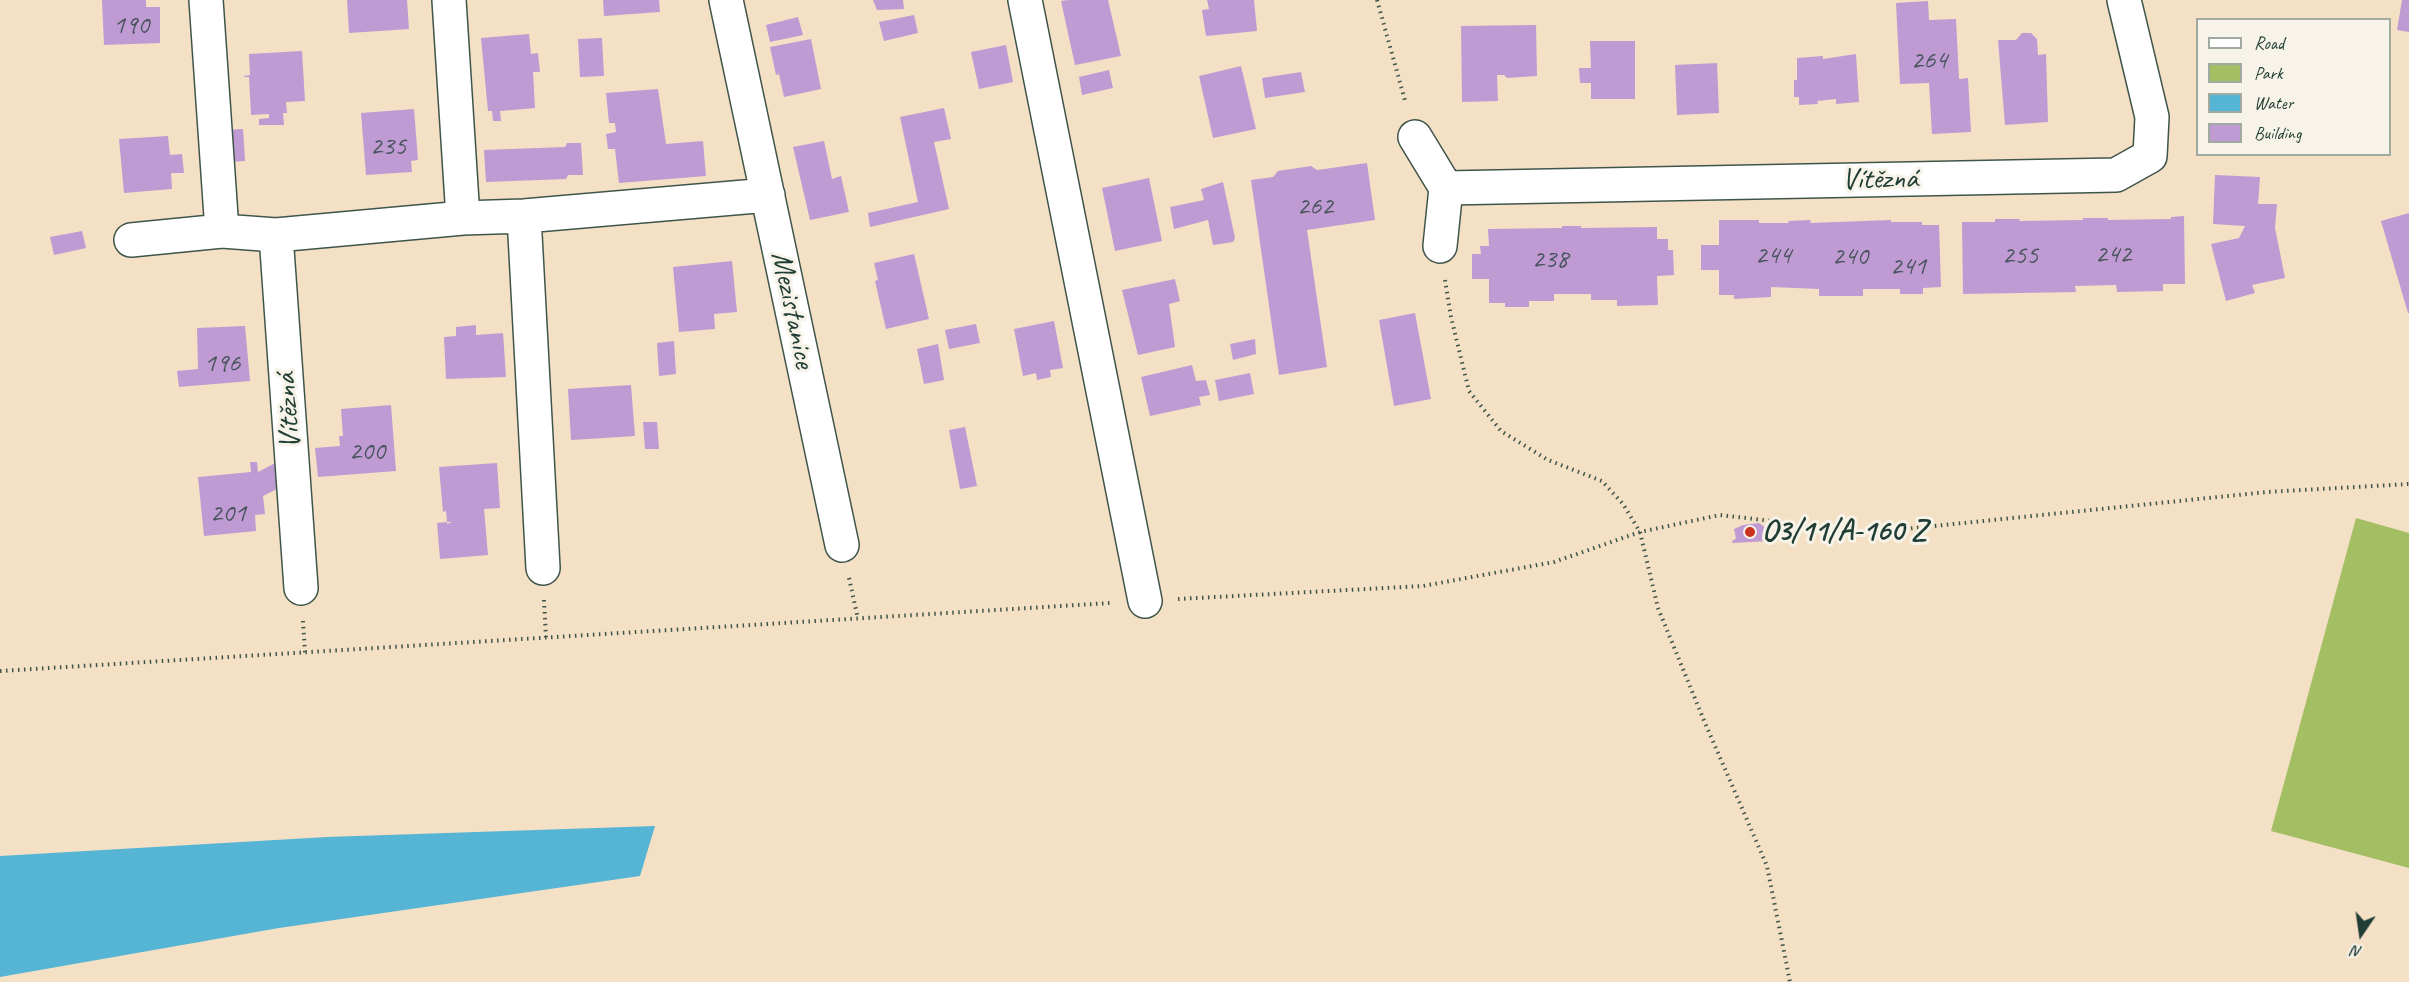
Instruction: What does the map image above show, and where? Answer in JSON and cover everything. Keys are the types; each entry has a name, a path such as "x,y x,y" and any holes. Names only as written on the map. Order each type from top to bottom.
{"street":[{"path":"206,0 222,231"},
{"path":"449,0 463,218"},
{"name":"Mezistanice","path":"726,0 842,545"},
{"path":"1025,0 1145,601"},
{"name":"Vítězná","path":"1446,188 2116,175 2150,156 2152,117 2124,0"},
{"path":"1415,137 1446,188 1440,246"},
{"path":"131,240 222,231 276,235 768,195"},
{"path":"524,216 543,568"},
{"name":"Vítězná","path":"276,235 301,588"}],"path":[{"path":"1377,0 1415,137"},
{"path":"1440,246 1451,317 1469,391 1502,431 1548,460 1602,481 1623,504 1640,532 1658,608 1767,866 1790,982"},
{"path":"0,671 1423,586 1554,562 1640,532 1720,515 1856,534 2267,492 2409,484"},
{"path":"842,545 858,619"}],"green space":[{"path":"2356,518 2409,533 2409,868 2271,831"}],"water":[{"path":"655,826 640,876 279,928 0,977 0,856 327,837"}],"building":[{"path":"102,0 146,0 146,7 160,7 160,43 104,45"},
{"path":"347,0 407,0 409,29 349,33"},
{"path":"603,0 659,0 660,12 604,16"},
{"path":"873,0 903,0 904,9 877,10"},
{"path":"1108,0 1121,56 1075,65 1061,1"},
{"path":"1207,0 1254,0 1257,31 1206,36 1202,10 1209,9"},
{"path":"2402,0 2409,0 2409,32 2397,30"},
{"path":"1928,1 1929,20 1956,19 1959,79 1968,78 1971,132 1932,134 1929,83 1900,84 1896,3"},
{"path":"914,15 918,33 884,41 879,22"},
{"path":"798,17 803,35 770,42 766,25"},
{"path":"1536,25 1537,76 1507,78 1504,75 1497,75 1498,101 1462,102 1461,26"},
{"path":"2022,33 2031,33 2037,39 2038,55 2046,54 2048,122 2005,125 1998,40 2016,40"},
{"path":"529,34 531,54 538,53 540,72 533,72 535,108 500,111 501,121 493,121 492,111 488,111 481,38"},
{"path":"602,38 604,76 580,77 578,39"},
{"path":"811,39 821,89 784,97 770,47"},
{"path":"1590,41 1635,41 1635,99 1591,99 1591,83 1580,83 1579,68 1591,68"},
{"path":"1006,45 1013,82 979,89 971,52"},
{"path":"302,51 305,101 286,102 287,113 283,113 284,125 259,125 259,119 269,118 269,114 251,115 249,77 244,77 250,75 249,54"},
{"path":"1856,54 1859,102 1836,104 1836,99 1817,101 1818,104 1799,105 1799,97 1794,97 1797,58 1823,56 1823,59"},
{"path":"1717,63 1719,113 1677,115 1675,65"},
{"path":"1241,66 1256,129 1213,138 1199,76"},
{"path":"1109,70 1113,88 1082,95 1079,77"},
{"path":"1301,72 1305,92 1265,98 1262,78"},
{"path":"658,89 666,144 703,141 706,176 619,183 615,149 608,149 606,134 616,132 615,123 609,123 606,93"},
{"path":"944,108 951,139 934,142 949,209 870,227 868,213 918,202 900,117"},
{"path":"414,109 418,160 411,161 412,172 366,175 361,113"},
{"path":"243,129 245,161 226,162 224,130"},
{"path":"168,136 170,155 182,154 184,173 171,173 172,189 124,193 119,139"},
{"path":"824,141 832,179 841,176 849,212 810,220 793,147"},
{"path":"567,143 581,143 583,175 568,175 566,179 486,182 484,150 565,147"},
{"path":"1367,163 1375,220 1307,230 1327,367 1279,375 1251,180 1273,177 1278,171 1311,166 1317,170"},
{"path":"2215,175 2260,177 2258,204 2277,204 2275,228 2285,278 2252,285 2255,293 2226,301 2211,244 2239,238 2245,226 2213,224"},
{"path":"1149,178 1162,241 1115,251 1102,188"},
{"path":"1223,182 1235,238 1233,242 1213,245 1208,220 1174,229 1170,207 1204,200 1201,189"},
{"path":"2409,213 2409,313 2408,313 2381,221"},
{"path":"2184,216 2185,284 2163,284 2163,291 2117,292 2116,285 2075,286 2076,292 1963,294 1962,222 1995,222 1995,219 2020,219 2019,221 2083,220 2083,218 2171,219 2171,217"},
{"path":"1719,220 1789,223 1788,221 1811,220 1810,223 1891,220 1891,222 1922,222 1922,225 1939,225 1941,287 1923,288 1923,294 1900,294 1900,289 1863,289 1863,296 1819,296 1819,289 1771,287 1771,297 1734,299 1734,295 1719,295 1719,270 1701,270 1701,245 1719,245"},
{"path":"1562,226 1657,227 1657,239 1668,239 1668,250 1673,250 1674,275 1657,276 1658,305 1617,306 1617,300 1591,300 1591,294 1554,294 1554,301 1529,301 1529,307 1505,307 1505,303 1489,303 1489,279 1472,279 1472,254 1481,254 1480,246 1489,246 1488,229 1562,228"},
{"path":"82,231 86,248 54,255 50,237"},
{"path":"914,254 929,319 886,329 875,281 878,280 874,263"},
{"path":"732,261 737,312 714,314 715,329 679,332 673,267"},
{"path":"1175,279 1180,301 1169,304 1175,347 1138,355 1122,290"},
{"path":"1415,313 1431,399 1394,406 1379,320"},
{"path":"1054,321 1063,368 1050,370 1051,377 1037,380 1036,373 1023,376 1014,329"},
{"path":"976,324 980,343 949,349 945,330"},
{"path":"476,325 476,335 503,333 506,377 446,379 444,337 456,336 456,327"},
{"path":"245,326 250,381 179,387 177,371 198,369 197,328"},
{"path":"1255,339 1256,354 1233,360 1230,344"},
{"path":"674,341 676,374 659,376 657,343"},
{"path":"938,344 944,380 924,384 917,349"},
{"path":"1192,365 1196,381 1206,380 1210,395 1199,397 1201,405 1150,416 1141,377"},
{"path":"1250,373 1254,394 1219,401 1215,380"},
{"path":"631,385 635,436 571,440 568,389"},
{"path":"391,405 396,471 318,477 315,448 340,446 339,436 343,436 341,409"},
{"path":"643,422 657,422 659,449 645,449"},
{"path":"965,427 977,486 960,489 949,430"},
{"path":"283,459 285,485 263,496 265,514 255,515 256,531 204,536 198,477 251,472 250,462 257,462 258,472"},
{"path":"497,463 500,508 484,509 488,555 440,559 437,523 447,522 446,511 443,512 439,467"},
{"name":"O3/11/A-160 Z","path":"1759,523 1766,528 1766,537 1771,537 1770,541 1732,543 1736,539 1734,529"}],"place":[{"name":"O3/11/A-160 Z","path":"1750,532"}]}
